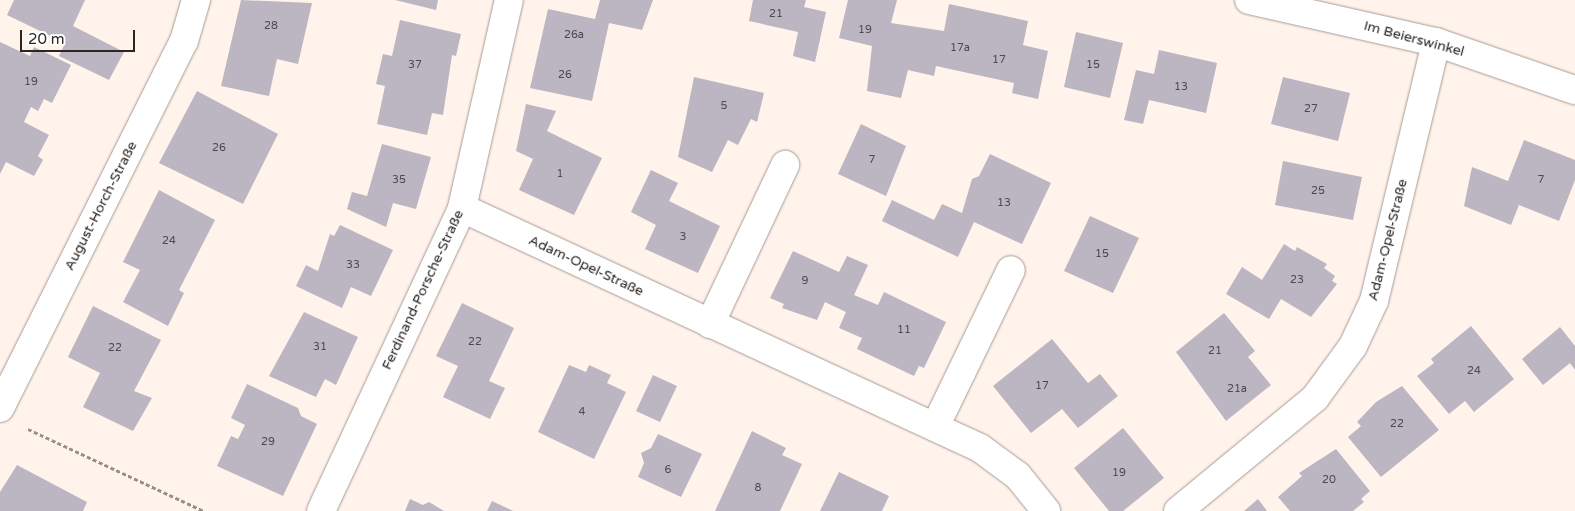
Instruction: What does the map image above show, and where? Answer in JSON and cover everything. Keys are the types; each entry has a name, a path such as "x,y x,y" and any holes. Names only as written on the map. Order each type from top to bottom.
{"street":[{"name":"August-Horch-Straße","path":"9,416 184,40 196,0"},
{"name":"Ferdinand-Porsche-Straße","path":"321,511 462,208 509,0"},
{"name":"Im Beierswinkel","path":"1249,0 1436,42 1575,90"},
{"name":"Adam-Opel-Straße","path":"1178,511 1315,398 1353,346 1374,301 1436,42"},
{"path":"710,324 784,165"},
{"name":"Adam-Opel-Straße","path":"462,208 980,448 1018,476 1046,511"},
{"path":"935,427 1011,270"}],"path":[{"path":"9,416 204,511"}],"building":[{"path":"14,0 85,0 73,26 124,52 109,80 59,56 65,43 7,15"},
{"path":"241,0 312,3 298,64 277,59 269,96 221,86"},
{"path":"395,0 438,0 436,10"},
{"path":"600,0 653,0 642,30 609,23 592,101 530,88 548,9 595,19"},
{"path":"753,0 806,0 804,7 826,12 815,62 793,56 798,32 749,21"},
{"path":"848,0 897,0 891,23 944,31 949,4 1028,21 1023,45 1048,51 1038,99 1012,93 1014,83 936,66 934,76 908,70 901,98 867,91 872,46 839,38"},
{"path":"400,20 461,34 456,56 452,55 443,115 432,113 427,135 377,124 385,86 376,84 383,54 392,56"},
{"path":"1076,32 1123,43 1110,98 1064,87"},
{"path":"0,42 30,56 34,47 71,65 52,103 44,99 38,111 31,107 24,122 49,135 38,156 43,160 34,176 6,162 0,174"},
{"path":"1159,50 1217,63 1206,113 1149,100 1143,124 1124,120 1136,70 1154,74"},
{"path":"694,77 764,93 757,122 751,119 738,145 728,140 712,172 678,157"},
{"path":"1283,77 1350,93 1338,141 1271,124"},
{"path":"197,91 278,134 243,204 159,163"},
{"path":"526,104 556,111 547,131 602,158 574,215 519,190 533,159 516,151"},
{"path":"861,124 906,146 886,196 838,174"},
{"path":"1524,140 1575,160 1575,180 1559,221 1519,205 1511,225 1464,206 1472,167 1508,181"},
{"path":"382,144 431,157 416,209 393,203 386,227 347,209 352,192 367,196"},
{"path":"990,154 1051,183 1022,244 974,222 958,257 882,221 892,200 934,220 942,204 962,213 972,179 979,176"},
{"path":"1283,161 1362,177 1353,220 1275,205"},
{"path":"651,170 678,183 669,201 720,226 698,273 645,249 656,225 631,212"},
{"path":"159,190 215,220 179,290 184,293 168,326 123,302 140,270 123,262"},
{"path":"1090,216 1139,238 1113,293 1064,271"},
{"path":"340,225 393,250 371,296 351,287 342,308 296,286 306,265 318,271 330,234 334,236"},
{"path":"1284,244 1295,251 1297,247 1327,264 1324,268 1335,276 1332,281 1337,284 1311,317 1281,299 1269,319 1226,294 1242,267 1262,280"},
{"path":"793,251 839,272 847,256 868,265 854,295 878,305 884,292 946,322 924,368 919,366 914,376 857,349 862,338 839,328 846,312 825,302 817,320 782,308 784,304 770,298"},
{"path":"462,303 514,328 489,381 505,388 490,419 443,397 458,366 436,356"},
{"path":"93,306 161,340 134,391 152,398 133,431 83,407 100,373 68,357"},
{"path":"304,312 358,337 336,385 325,379 316,397 269,376"},
{"path":"1224,313 1255,351 1248,357 1271,385 1226,421 1176,352"},
{"path":"1471,326 1514,379 1474,412 1465,401 1449,414 1417,376 1434,363 1431,359"},
{"path":"1560,327 1575,346 1575,370 1570,363 1543,385 1522,359"},
{"path":"1052,339 1088,383 1100,374 1118,396 1078,428 1062,409 1031,433 993,386"},
{"path":"569,365 586,372 589,365 611,375 607,383 626,392 594,459 538,432"},
{"path":"653,375 677,386 660,422 636,411"},
{"path":"247,384 298,408 301,416 317,424 283,496 217,466 231,436 238,439 245,425 231,418"},
{"path":"1402,386 1439,430 1381,477 1348,437 1361,426 1357,422 1376,402"},
{"path":"1123,428 1164,478 1123,511 1109,511 1074,468"},
{"path":"752,431 786,448 782,455 802,464 780,511 715,511"},
{"path":"658,434 702,454 681,497 638,477 644,463 641,453 651,448"},
{"path":"1336,449 1370,491 1361,499 1364,502 1353,511 1290,511 1278,497 1302,476 1299,473"},
{"path":"17,465 87,502 83,511 0,511 0,492"},
{"path":"839,472 889,496 882,511 820,511"},
{"path":"410,499 423,505 429,502 444,511 405,511"},
{"path":"1258,499 1267,511 1244,511"},
{"path":"492,501 513,511 487,511"}]}
